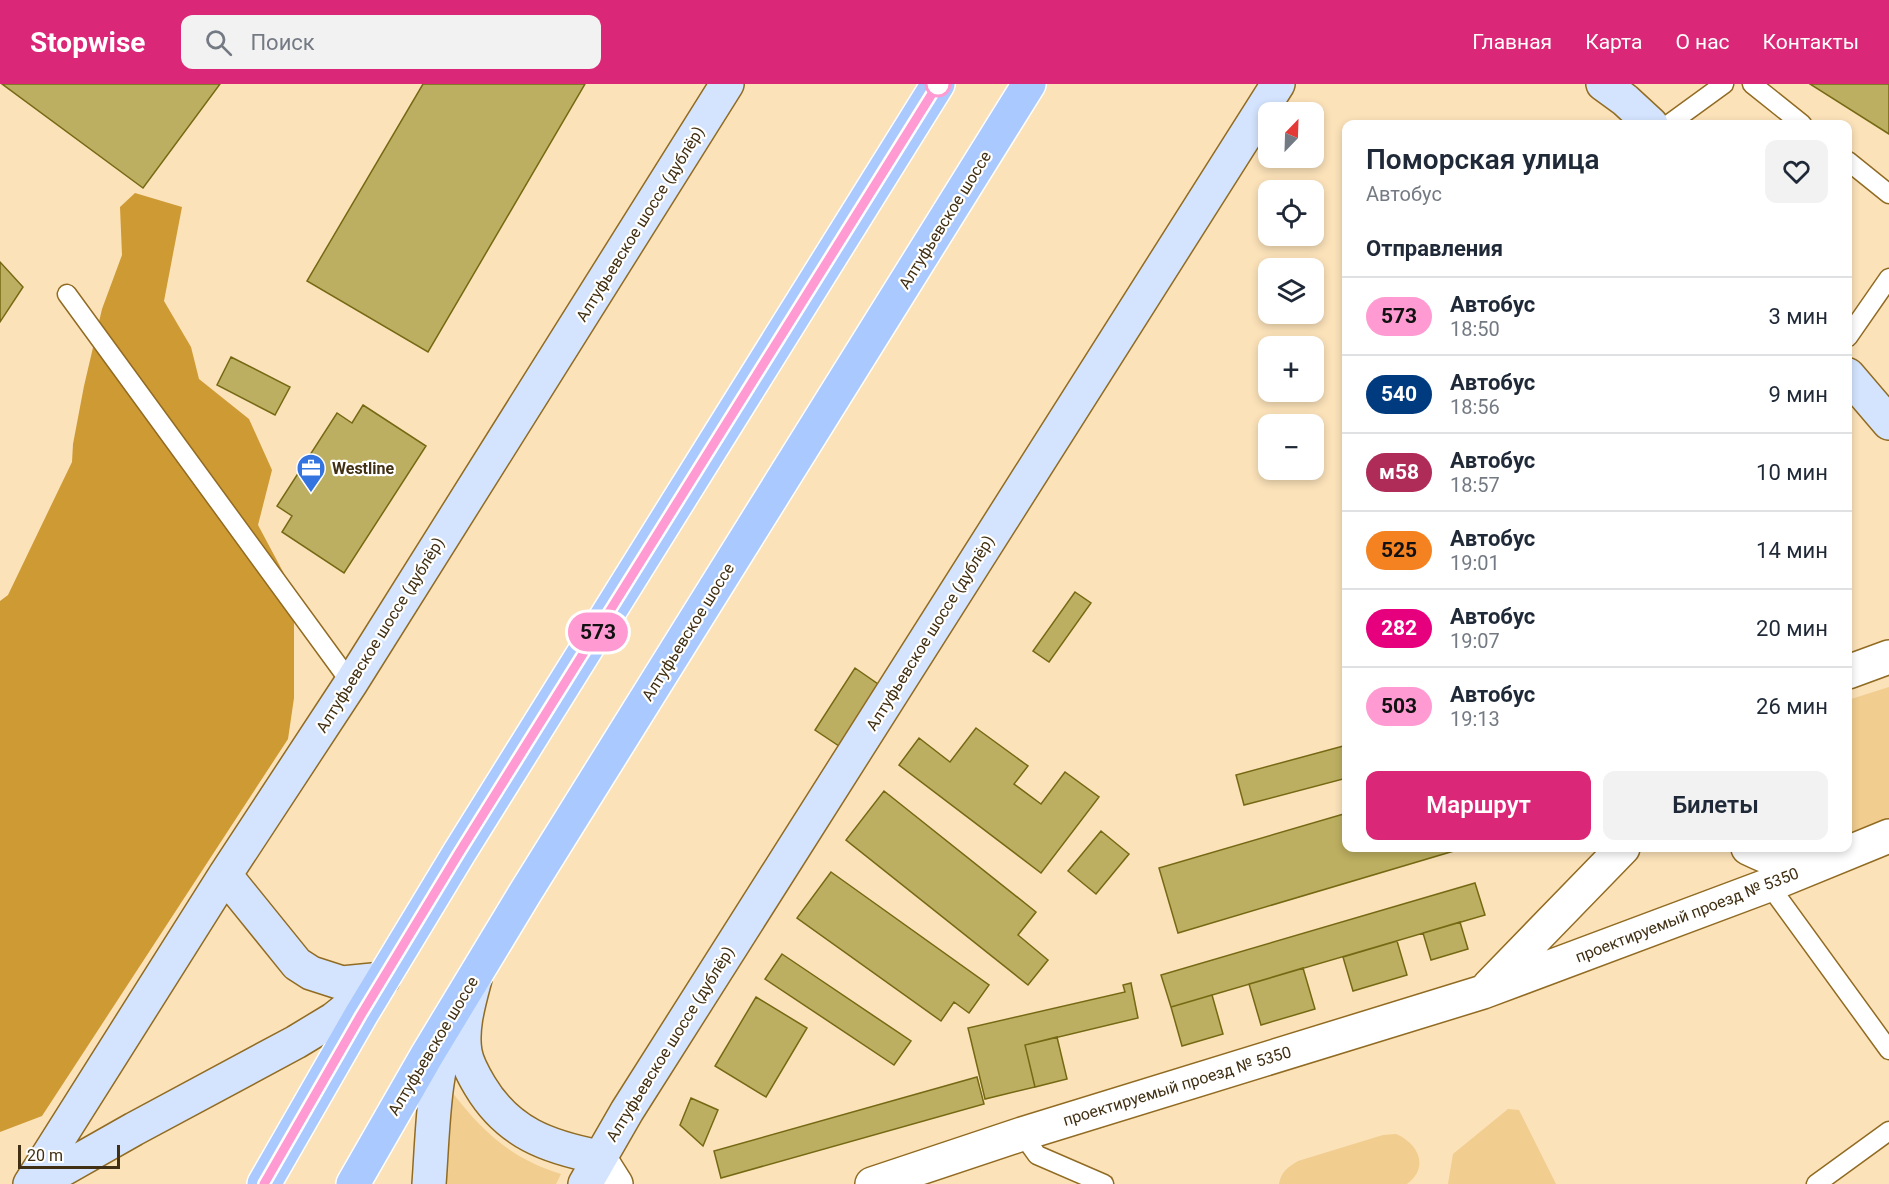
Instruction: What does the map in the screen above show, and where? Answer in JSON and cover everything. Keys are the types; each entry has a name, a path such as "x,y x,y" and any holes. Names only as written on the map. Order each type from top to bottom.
{"main road":[{"name":"Алтуфьевское шоссе (дублёр)","path":"30,1184 225,875 351,683 727,84"},
{"path":"264,1184 382,980 459,853 938,84"},
{"name":"Алтуфьевское шоссе","path":"353,1184 456,1007 1029,84"},
{"name":"Алтуфьевское шоссе (дублёр)","path":"600,1175 627,1111 1278,84"},
{"path":"1604,84 1648,120"},
{"path":"1625,84 1649,120"},
{"path":"1852,380 1889,423"},
{"path":"225,875 297,964 311,973 342,983 382,980"},
{"path":"477,973 467,1009 464,1033 465,1052 473,1075 485,1095 500,1114 519,1130 544,1143 567,1151 600,1175"},
{"path":"37,1184 296,1042 334,1019 382,980"},
{"path":"429,1184 438,1080 448,1031 456,1007"}],"street":[{"path":"1852,671 1889,657"},
{"name":"проектируемый проезд № 5350","path":"1852,851 1889,836"},
{"name":"проектируемый проезд № 5350","path":"1483,992 1619,852"},
{"path":"1756,852 1771,859 1797,865 1830,860"},
{"name":"проектируемый проезд № 5350","path":"872,1184 1022,1134 1483,992 1769,885 1850,852"}],"lane":[{"path":"1674,120 1724,84"},
{"path":"1752,84 1797,120"},
{"path":"1852,164 1889,194"},
{"path":"1852,331 1889,278"},
{"path":"67,294 351,683"},
{"path":"1769,885 1889,1050"},
{"path":"1816,1184 1889,1131"},
{"path":"1022,1134 1037,1155 1104,1184"}],"shaded area":[{"path":"135,193 182,207 164,301 191,347 199,379 249,419 272,470 258,525 289,583 294,622 294,698 288,739 42,1116 0,1132 0,601 8,595 72,462 73,444 84,386 102,309 122,255 120,207"},
{"path":"1889,687 1889,818 1852,834 1852,699"},
{"path":"451,1091 486,1131 512,1152 543,1168 561,1174 556,1184 445,1184"},
{"path":"1508,1109 1519,1110 1556,1184 1448,1184 1453,1154"},
{"path":"1396,1134 1410,1143 1418,1156 1418,1170 1407,1184 1279,1184 1285,1170 1298,1161 1383,1135"}],"building":[{"path":"2,84 220,84 143,188"},
{"path":"423,84 585,84 428,352 307,281"},
{"path":"1810,84 1889,84 1889,134"},
{"path":"0,262 23,287 0,322"},
{"path":"231,357 290,387 275,415 217,385"},
{"path":"363,405 426,446 344,573 282,532 292,516 277,506 337,413 352,423"},
{"path":"1075,592 1091,603 1049,662 1033,651"},
{"path":"855,668 878,684 839,746 815,730"},
{"path":"976,728 1028,766 1014,784 1041,804 1065,772 1099,797 1041,873 899,765 919,738 950,762"},
{"path":"1342,746 1342,779 1244,805 1236,775"},
{"path":"884,791 1036,912 1018,935 1048,960 1028,985 846,840"},
{"path":"1342,814 1342,852 1451,852 1178,933 1159,868"},
{"path":"1101,831 1129,854 1096,894 1068,871"},
{"path":"831,872 989,985 969,1013 954,1002 941,1021 797,918"},
{"path":"1475,883 1485,915 1171,1007 1161,975"},
{"path":"1460,922 1468,949 1431,960 1423,933"},
{"path":"1397,941 1407,975 1353,991 1343,957"},
{"path":"782,954 911,1041 894,1065 765,979"},
{"path":"1303,968 1315,1009 1261,1025 1249,984"},
{"path":"1131,983 1138,1018 1025,1045 1035,1087 985,1099 968,1028 1125,992 1123,985"},
{"path":"1212,995 1223,1034 1182,1046 1171,1007"},
{"path":"756,997 807,1028 766,1097 715,1066"},
{"path":"1057,1037 1067,1079 1035,1087 1025,1045"},
{"path":"977,1077 984,1104 721,1178 714,1151"},
{"path":"691,1098 718,1110 703,1146 680,1125"}],"bus line":[{"name":"573","path":"264,1184 361,1015 459,853 938,84"}],"place":[{"name":"Westline","path":"311,494"}]}
